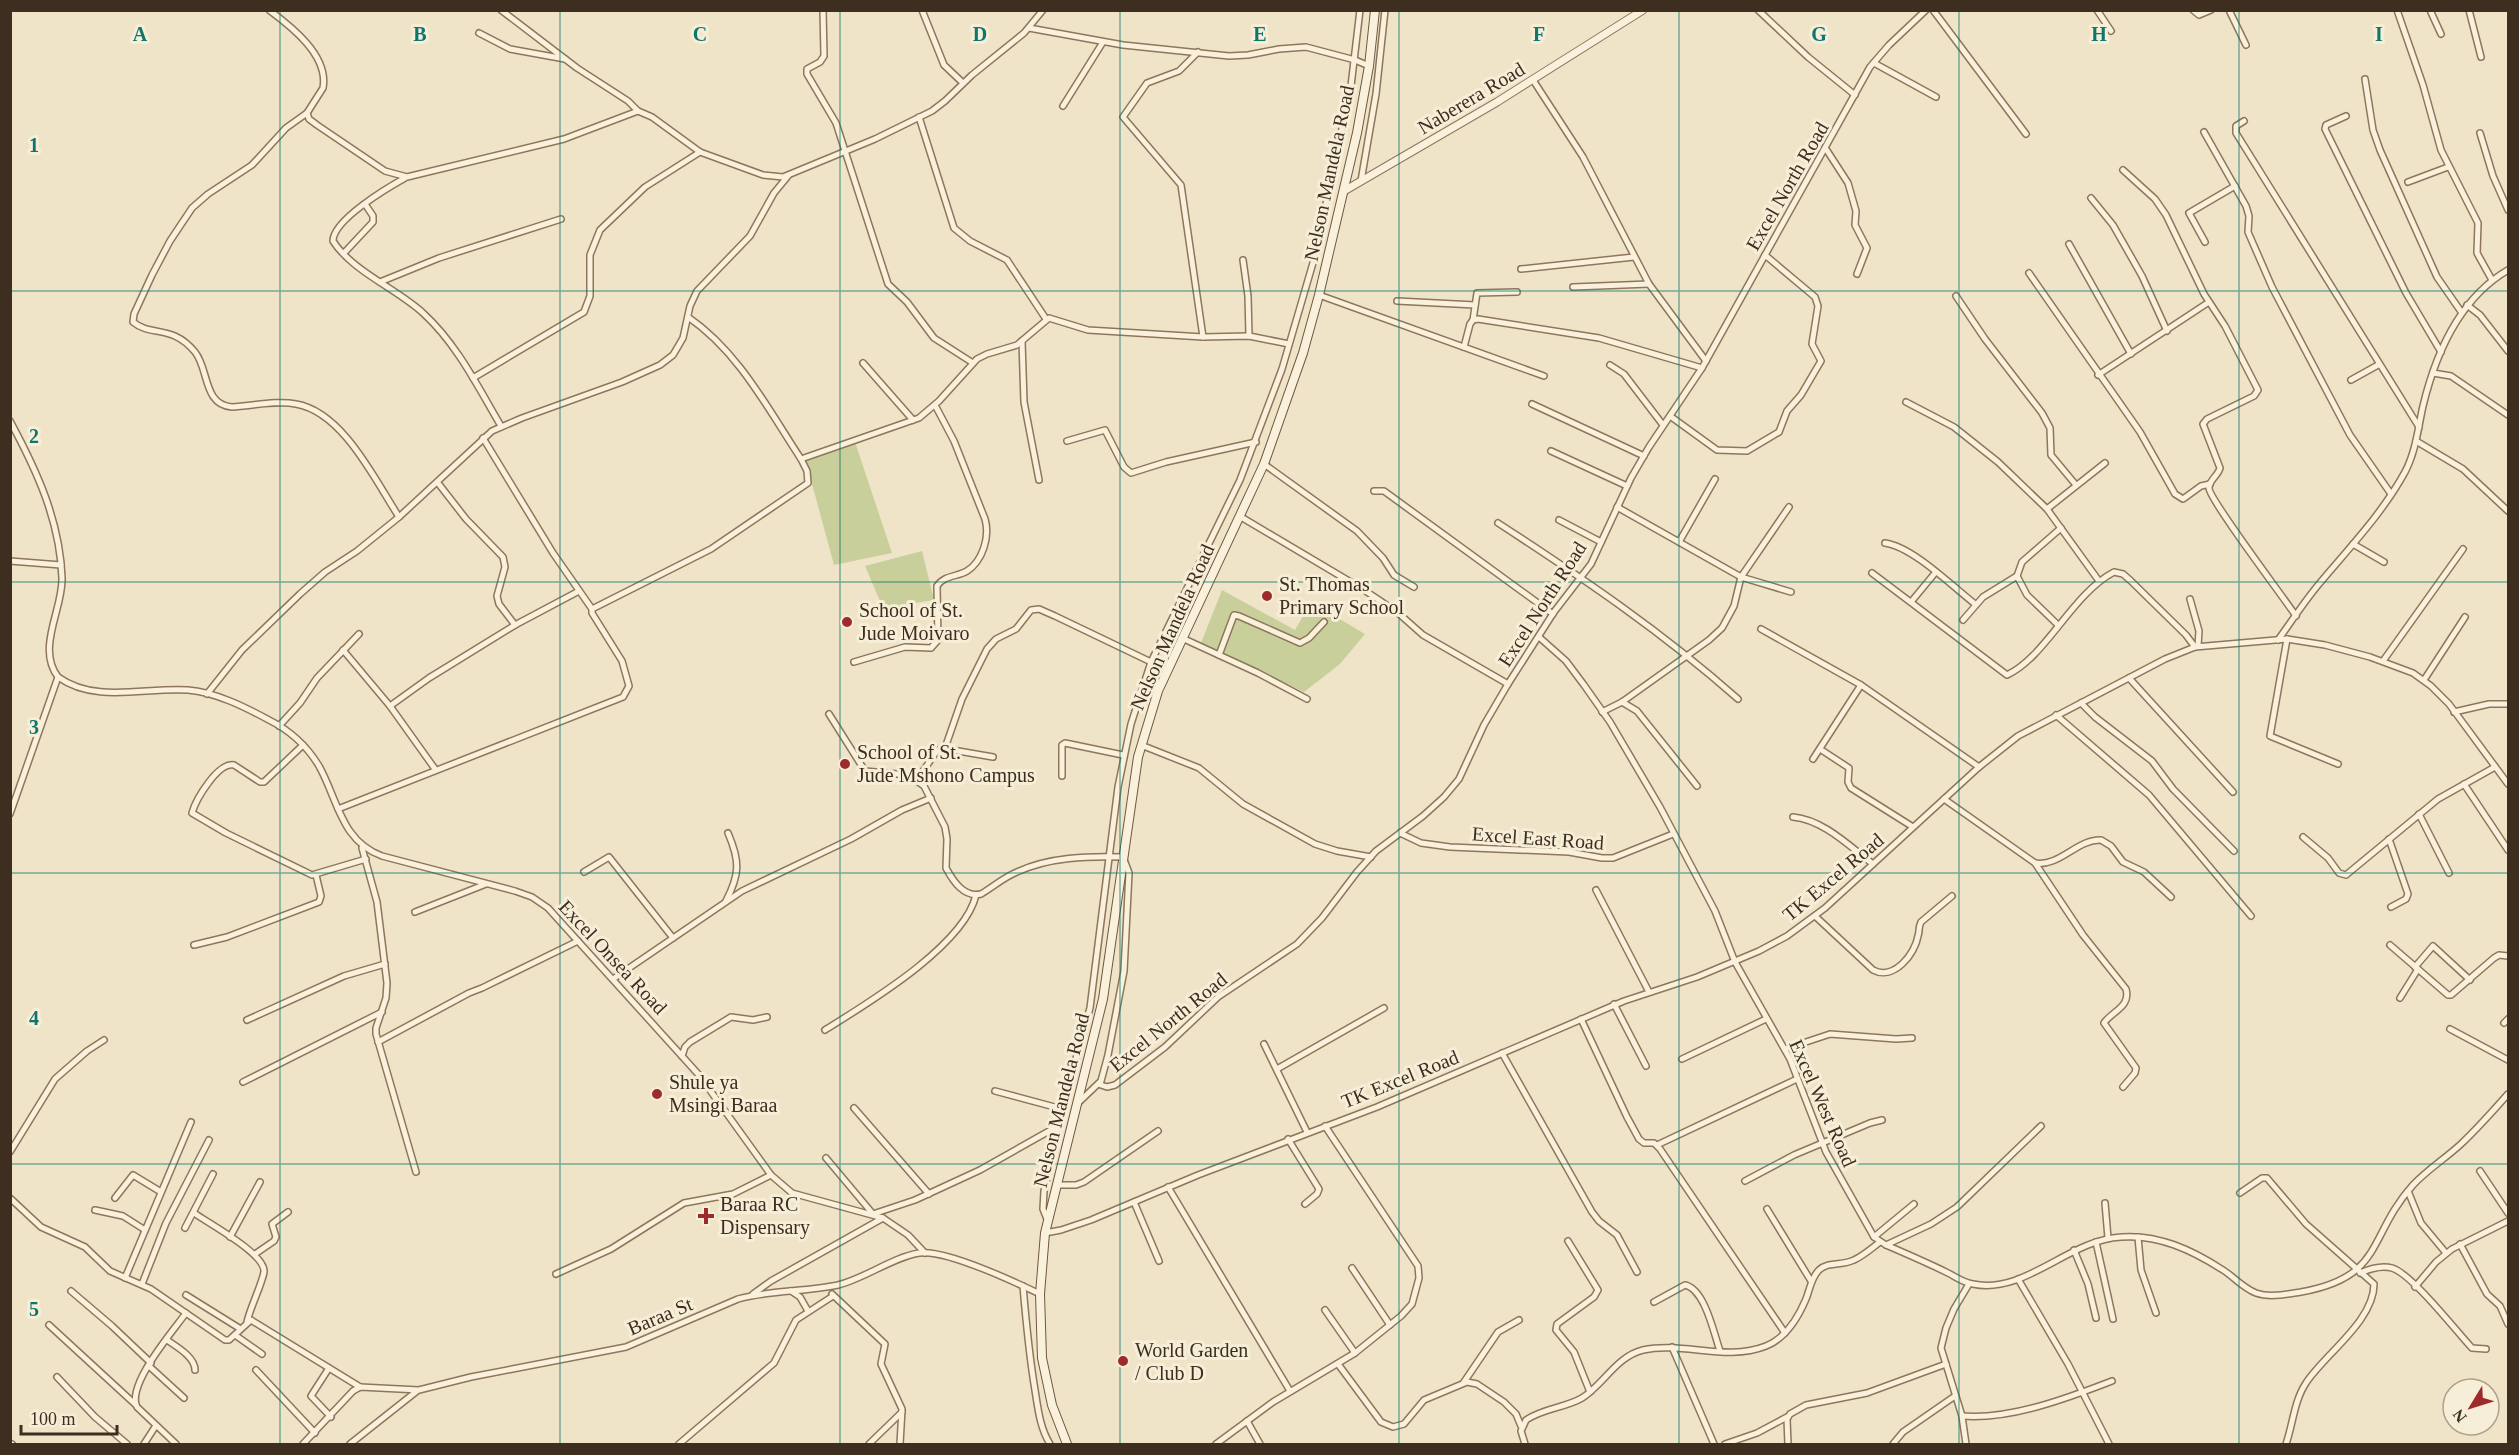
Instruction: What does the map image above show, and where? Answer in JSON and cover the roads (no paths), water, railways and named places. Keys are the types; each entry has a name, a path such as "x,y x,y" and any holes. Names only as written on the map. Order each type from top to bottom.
{"main road":[{"name":"Nelson Mandela Road","path":"1067,1444 1045,1381 1040,1327 1040,1294 1045,1233 1103,999 1141,745 1152,707 1181,638 1241,517 1264,464 1293,386 1319,295 1344,191 1370,66 1375,10"}],"street":[{"path":"268,10 303,40 321,69 323,88 308,113 286,128 252,165 207,194 192,208 152,275 134,314 133,322 139,326 174,334 184,340 201,360 205,383 214,398 223,406 295,403 313,409 328,418 347,439 399,517"},
{"path":"501,10 585,74 628,101 638,111 652,117 700,152 771,177 790,175 888,134 939,106 1029,28 1043,10"},
{"path":"823,10 824,56 820,62 807,69 807,74 836,123 888,284 908,302 930,333 973,363"},
{"path":"922,10 944,65 963,83"},
{"path":"1048,1221 1043,1209 1044,1191 1062,1109 1090,1008 1123,755 1137,702 1151,662 1228,506 1256,442 1289,344 1315,256 1355,60 1360,10"},
{"path":"1361,181 1376,94 1385,10"},
{"name":"Naberera Road","path":"1344,191 1533,80 1643,10"},
{"path":"1758,10 1808,57 1855,96"},
{"name":"Excel North Road","path":"1098,1084 1107,1087 1115,1085 1165,1047 1218,997 1270,965 1297,944 1322,918 1371,857 1444,797 1459,779 1484,725 1508,684 1553,614 1582,578 1644,456 1702,368 1808,175 1826,148 1874,63 1889,45 1926,10"},
{"path":"1933,10 2026,134"},
{"path":"2097,10 2110,31"},
{"path":"2193,10 2199,15 2211,10"},
{"path":"2229,10 2246,45"},
{"path":"2397,10 2448,167 2478,223 2477,253 2492,280"},
{"path":"2430,10 2441,34"},
{"path":"2469,10 2481,57"},
{"path":"1029,28 1103,42 1248,56 1279,49 1306,47 1370,66"},
{"path":"479,33 510,49 566,59"},
{"path":"1063,106 1103,42"},
{"path":"1198,52 1179,71 1147,83 1123,117 1181,185 1203,337"},
{"path":"1874,63 1936,97"},
{"path":"1533,80 1583,157 1649,284 1706,361"},
{"path":"2365,80 2373,130 2380,150 2437,277 2462,313"},
{"path":"501,426 473,378 433,323 408,301 344,253 335,244 333,236 346,220 365,204 407,177 564,139 638,111"},
{"path":"308,113 309,119 385,171 407,177"},
{"path":"2346,116 2326,125 2325,129 2406,294 2441,352"},
{"path":"919,117 954,228 970,241 1006,260 1046,319"},
{"path":"2244,121 2236,126 2236,133 2316,260 2378,365 2419,427"},
{"path":"2205,132 2248,211 2248,232 2271,286 2310,364 2350,435 2391,494"},
{"path":"2480,133 2493,176 2508,210"},
{"path":"1826,148 1848,183 1856,210 1855,225 1867,249 1857,274"},
{"path":"473,378 584,312 590,296 590,255 600,230 645,187 700,152"},
{"path":"2408,182 2448,167"},
{"path":"2123,170 2158,203 2258,392 2207,419 2203,424 2220,468 2210,484 2211,496 2296,616"},
{"path":"207,694 242,650 300,594 325,572 357,551 399,517 438,483 483,438 501,426 622,382 660,365 673,355 680,344 697,291 750,236 774,194 790,175"},
{"path":"2205,242 2189,213 2235,186"},
{"path":"2091,198 2113,225 2139,270 2167,331"},
{"path":"344,253 373,222 373,216 365,204"},
{"path":"380,282 431,260 561,219"},
{"path":"2069,244 2131,354"},
{"path":"1670,416 1714,449 1743,452 1779,432 1787,411 1801,396 1821,361 1812,344 1818,306 1810,292 1765,255"},
{"path":"1521,269 1634,256"},
{"path":"1243,260 1248,296 1248,336"},
{"path":"2277,640 2391,494 2406,469 2416,441 2433,373 2441,352 2467,305 2492,280 2508,270"},
{"path":"2029,273 2098,375 2140,432 2178,498 2182,499 2201,486 2210,484"},
{"path":"1573,287 1649,284"},
{"path":"1464,347 1473,320 1477,293 1517,292"},
{"path":"1319,295 1544,376"},
{"path":"1956,296 1985,339 2042,413 2050,428 2051,455 2076,485"},
{"path":"1397,301 1475,305"},
{"path":"2098,375 2209,302"},
{"path":"2467,305 2480,315 2508,351"},
{"path":"592,609 703,553 805,487 809,478 801,459 736,363 715,338 688,317"},
{"path":"801,459 913,420 935,405 982,356 1011,348 1046,319 1055,318 1088,330 1203,337 1248,336 1289,344"},
{"path":"1473,320 1599,338 1702,368"},
{"path":"1022,341 1024,402 1039,480"},
{"path":"863,363 913,420"},
{"path":"1610,365 1624,374 1663,425"},
{"path":"2351,380 2378,365"},
{"path":"2433,373 2451,376 2508,415"},
{"path":"1906,402 1954,427 1978,444 2047,509 2099,581"},
{"path":"1532,404 1644,456"},
{"path":"854,663 905,647 931,648 936,645 938,640 938,585 942,580 967,571 981,554 986,530 984,519 954,441 935,405"},
{"path":"10,421 45,489 61,565 61,594 53,619 51,638 52,663 58,677 72,685 97,691 189,690 207,694 279,726 303,745 318,764 352,836 362,846 377,902 387,983 382,1012 376,1028 378,1042 416,1172"},
{"path":"1068,441 1105,430 1124,467 1131,472 1256,442"},
{"path":"338,809 626,694 629,686 627,671 592,609 543,536 483,438"},
{"path":"2416,441 2463,469 2508,511"},
{"path":"1551,452 1627,486"},
{"path":"2047,509 2105,463"},
{"path":"1264,464 1357,531 1383,558 1394,575 1414,587"},
{"path":"1679,542 1715,479"},
{"path":"438,483 466,519 503,557 506,567 497,596 515,625"},
{"path":"1374,491 1384,491 1553,614"},
{"path":"1617,507 1741,577 1791,592"},
{"path":"1602,712 1622,702 1722,628 1734,606 1741,577 1789,507"},
{"path":"1241,517 1364,590 1397,612 1423,634 1508,684"},
{"path":"1559,520 1601,542"},
{"path":"1498,523 1582,578 1688,655 1738,699"},
{"path":"1963,620 1975,604 1989,592 2017,576 2022,562 2061,528"},
{"path":"1885,543 1902,549 1975,604"},
{"path":"2353,544 2384,562"},
{"path":"2383,661 2463,549"},
{"path":"10,561 61,565"},
{"path":"1872,573 2007,675 2035,652 2099,581 2114,572 2123,574 2197,647"},
{"path":"1911,602 1935,573"},
{"path":"2017,576 2027,595 2058,625"},
{"path":"390,706 429,678 515,625 579,591"},
{"path":"2190,599 2199,631 2197,647"},
{"path":"945,748 962,699 987,649 996,639 1016,629 1031,610 1039,609 1151,662"},
{"path":"1219,655 1234,615 1300,643 1310,638 1324,622"},
{"path":"2424,680 2465,617"},
{"path":"1761,629 1861,685 1979,767"},
{"path":"279,726 300,703 316,678 359,634"},
{"path":"1539,637 1574,671 1660,807 1715,911 1735,962"},
{"path":"1181,638 1307,699"},
{"path":"2287,639 2270,736 2338,764"},
{"name":"TK Excel Road","path":"1045,1233 1074,1227 1168,1186 1377,1107 1614,1005 1735,962 1787,936 1815,916 1979,767 2018,736 2165,659 2197,647 2287,639 2325,645 2383,661 2413,673 2431,686 2454,712 2508,784"},
{"path":"343,650 390,706 435,770"},
{"path":"10,814 58,677"},
{"path":"2129,678 2233,792"},
{"path":"1813,759 1861,685"},
{"path":"1622,702 1637,711 1698,786"},
{"path":"2081,703 2095,717 2152,761 2173,789 2234,851"},
{"path":"2454,712 2488,704 2508,704"},
{"path":"829,714 865,771 904,774 917,780 931,798 945,827 947,839 945,868 965,892 976,895"},
{"path":"2056,715 2149,795 2251,916"},
{"path":"1062,776 1062,745 1065,743 1123,755"},
{"path":"303,745 264,782 260,782 234,765 223,767 211,780 192,813 226,833 316,875 366,859"},
{"path":"1141,745 1199,768 1218,781 1237,800 1315,844 1337,851 1371,857"},
{"path":"917,780 936,752 945,748 993,757"},
{"path":"1820,749 1849,768 1848,782 1851,788 1913,827"},
{"path":"2304,837 2343,875 2438,799 2495,767"},
{"path":"2464,784 2508,850"},
{"path":"613,979 725,902 770,876 851,839 902,810 931,798"},
{"path":"1944,799 2035,863 2083,935 2126,990 2128,997 2126,1003 2104,1023 2136,1068 2135,1073 2123,1087"},
{"path":"2419,814 2449,873"},
{"path":"1793,817 1809,820 1826,828 1873,864"},
{"path":"725,902 734,884 738,868 738,859 728,833"},
{"name":"Excel East Road","path":"1400,833 1421,843 1450,847 1569,852 1602,858 1613,858 1673,834"},
{"path":"2389,839 2408,894 2406,899 2391,907"},
{"path":"2035,863 2048,862 2088,842 2102,840 2123,862 2144,872 2171,897"},
{"name":"Excel Onsea Road","path":"362,846 382,856 526,894 539,901 682,1056 771,1175 792,1193 883,1218 908,1235 925,1253"},
{"path":"584,872 609,857 673,938"},
{"path":"825,1030 901,981 925,962 966,916 976,895 1019,871 1045,863 1086,857 1123,857 1129,873 1126,956 1106,1066 1098,1084 1078,1102"},
{"path":"194,945 227,937 319,903 321,896 316,875"},
{"path":"415,912 488,884"},
{"path":"1596,890 1649,992"},
{"path":"1815,916 1873,970 1889,972 1904,964 1918,938 1918,927 1921,922 1952,896"},
{"path":"378,1042 469,993 578,941"},
{"path":"2390,945 2448,995 2453,994 2499,955 2508,956"},
{"path":"2400,999 2416,968 2433,946 2470,980"},
{"name":"Excel West Road","path":"1735,962 1785,1049 1822,1143 1874,1237 1969,1284 1990,1287 2018,1279 2074,1250 2096,1242 2108,1238 2138,1237 2152,1238 2193,1252 2222,1269 2247,1289 2261,1295 2289,1294 2319,1289 2358,1271 2372,1252 2408,1191 2424,1174 2462,1143 2508,1094"},
{"path":"247,1020 344,976 385,964"},
{"path":"1614,1005 1647,1066"},
{"path":"1277,1069 1384,1008"},
{"path":"243,1082 382,1012"},
{"path":"682,1056 685,1047 690,1042 731,1017 759,1020 766,1017"},
{"path":"1581,1019 1627,1117 1644,1143 1657,1145 1797,1079"},
{"path":"1682,1059 1766,1019"},
{"path":"2450,1029 2508,1060"},
{"path":"1785,1049 1806,1040 1830,1034 1912,1038"},
{"path":"10,1152 55,1079 87,1051 104,1040"},
{"path":"1264,1044 1307,1132"},
{"path":"1502,1053 1592,1212 1599,1221 1617,1235 1637,1272"},
{"path":"996,1090 1062,1109"},
{"path":"854,1108 929,1194"},
{"path":"1745,1181 1822,1143 1882,1120"},
{"path":"125,1278 191,1122"},
{"path":"826,1158 873,1214 929,1194 997,1161 1058,1126"},
{"path":"1216,1444 1290,1391 1355,1353 1412,1304 1419,1278 1418,1266 1325,1126"},
{"path":"1522,1426 1531,1417 1576,1401 1590,1392 1621,1362 1636,1352 1672,1347 1720,1351 1755,1350 1772,1343 1785,1333 1799,1314 1811,1281 1817,1272 1826,1265 1854,1260 1883,1243 1948,1214 2041,1126"},
{"path":"1057,1185 1076,1185 1084,1182 1158,1131"},
{"path":"1288,1139 1319,1189 1317,1194 1305,1204"},
{"path":"142,1284 166,1223 209,1140"},
{"path":"1657,1145 1785,1333"},
{"path":"2480,1171 2508,1214"},
{"path":"185,1228 213,1174"},
{"path":"115,1198 133,1175 161,1192"},
{"path":"556,1274 611,1249 684,1203 733,1194 771,1175"},
{"path":"2240,1193 2264,1177 2267,1178 2306,1224 2347,1258 2358,1271 2374,1282 2373,1294 2355,1326 2306,1383 2296,1407 2286,1444"},
{"path":"230,1237 260,1182"},
{"path":"1168,1186 1290,1391"},
{"path":"2408,1191 2418,1220 2446,1253"},
{"path":"10,1198 41,1227 85,1247 110,1271 142,1284 225,1340 235,1335 239,1328 247,1322 254,1321 360,1387 303,1444"},
{"path":"1134,1202 1160,1261"},
{"path":"2105,1203 2108,1238"},
{"path":"1874,1237 1914,1204"},
{"path":"95,1209 123,1216 145,1230"},
{"path":"1767,1209 1811,1281"},
{"path":"255,1254 274,1241 276,1237 272,1224 288,1212"},
{"path":"194,1213 255,1254 261,1262 264,1272 247,1322"},
{"path":"753,1295 771,1281 883,1218"},
{"path":"2415,1287 2446,1253 2508,1222"},
{"path":"2138,1237 2141,1270 2156,1313"},
{"path":"1568,1241 1598,1290 1594,1297 1557,1324 1556,1330 1574,1352 1590,1392"},
{"path":"2096,1242 2113,1319"},
{"path":"2460,1244 2487,1294 2500,1306 2508,1324"},
{"path":"2074,1250 2088,1284 2096,1318"},
{"path":"925,1253 938,1255 1040,1294"},
{"name":"Baraa St","path":"360,1387 418,1390 471,1377 626,1347 738,1299 753,1295 831,1286 925,1253"},
{"path":"2358,1271 2382,1267 2392,1268 2445,1316 2472,1348 2486,1349"},
{"path":"1352,1268 1390,1324"},
{"path":"2018,1279 2104,1431 2109,1444"},
{"path":"1966,1444 1962,1416 1941,1348 1954,1309 1969,1284"},
{"path":"831,1286 833,1296 885,1344 881,1364 902,1412 900,1444"},
{"path":"1023,1286 1027,1343 1038,1411 1041,1425 1050,1444"},
{"path":"1654,1302 1685,1286 1694,1288 1707,1311 1720,1351"},
{"path":"71,1291 112,1326 183,1398"},
{"path":"791,1291 800,1297 808,1311"},
{"path":"186,1295 239,1328"},
{"path":"679,1444 774,1364 793,1323 833,1296"},
{"path":"1324,1310 1355,1353"},
{"path":"137,1407 134,1398 136,1388 186,1313"},
{"path":"1338,1364 1381,1422 1389,1426 1404,1424 1424,1400 1464,1382 1498,1332 1519,1320"},
{"path":"49,1325 137,1407 155,1427 176,1444"},
{"path":"235,1335 261,1354"},
{"path":"167,1340 191,1358 195,1363 195,1370"},
{"path":"1672,1347 1714,1444"},
{"path":"1725,1444 1757,1433 1806,1405 1867,1394 1946,1364"},
{"path":"329,1368 310,1396 331,1417"},
{"path":"256,1370 315,1433"},
{"path":"57,1377 100,1421 127,1444"},
{"path":"1962,1416 1983,1416 2042,1405 2112,1381"},
{"path":"1464,1382 1477,1384 1504,1402 1516,1414 1522,1426 1525,1444"},
{"path":"350,1444 418,1390"},
{"path":"1893,1444 1903,1432 1955,1396"},
{"path":"869,1444 902,1412"},
{"path":"1787,1417 1788,1444"},
{"path":"1247,1421 1260,1444"},
{"path":"144,1444 155,1427"},
{"path":"685,1439 690,1444"}],"place":[{"name":"St. Thomas Primary School","path":"1267,596"},
{"name":"School of St. Jude Moivaro","path":"847,622"},
{"name":"School of St. Jude Mshono Campus","path":"845,764"},
{"name":"Shule ya Msingi Baraa","path":"657,1094"},
{"name":"Baraa RC Dispensary","path":"706,1216"},
{"name":"World Garden / Club D","path":"1123,1361"}]}
